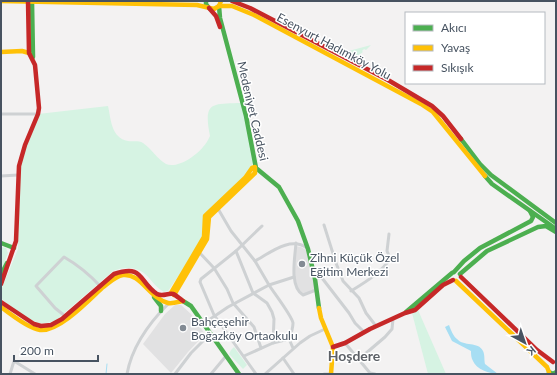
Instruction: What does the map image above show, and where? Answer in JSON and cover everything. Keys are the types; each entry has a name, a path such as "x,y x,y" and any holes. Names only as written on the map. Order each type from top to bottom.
{"main road":[{"path":"1,1 197,5 209,8"},
{"path":"29,53 30,1"},
{"path":"1,284 16,241 18,175 25,145 38,114 39,103 36,70 33,58 30,1"},
{"path":"206,1 206,4 216,16 230,55"},
{"name":"Esenyurt Hadımköy Yolu","path":"232,1 250,8 388,80 414,97 441,121 492,184 528,208 556,230"},
{"path":"220,3 220,18 230,55"},
{"name":"Esenyurt Hadımköy Yolu","path":"209,8 216,8 220,3 249,13 432,106 443,116 480,164 491,175 556,223"},
{"path":"1,52 22,51 29,53 33,58"},
{"name":"Medeniyet Caddesi","path":"230,55 246,116 256,168 284,194 298,221 308,249 315,278 321,318 333,347"},
{"path":"170,302 166,298 172,295 199,251 205,233 204,219 207,213 254,173 256,168"},
{"path":"405,313 481,247 531,222 533,216 528,208"},
{"path":"331,374 333,347 345,343 376,326 417,308 443,285 455,280 487,251 538,227 547,226 556,230"},
{"path":"1,243 14,248"},
{"path":"1,275 14,248"},
{"path":"1,302 20,316 38,325 53,324 65,316 114,274 122,271 130,271 140,275 158,294 172,295 191,306 239,374"},
{"path":"453,272 458,271 460,275 537,350 554,363"},
{"path":"453,272 451,276 552,373"},
{"path":"1,307 11,315 32,327 44,330 62,323 112,280 120,275 127,275 135,278 153,296 161,306 161,311"},
{"path":"170,302 176,299 172,295"},
{"path":"153,296 170,302 183,301"},
{"path":"547,367 550,363 554,363"}],"street":[{"path":"1,114 38,114"},
{"path":"1,176 18,175"},
{"path":"217,206 231,231 254,261 290,316 293,322 289,339 293,348"},
{"path":"324,225 343,281 359,298 366,312 376,326"},
{"path":"256,374 214,315 200,282 201,279 236,251 262,226"},
{"path":"351,291 364,283 388,264 390,258 388,251 389,234"},
{"path":"254,261 285,245 296,243 302,244 308,249"},
{"path":"296,243 294,277 300,293 303,295 316,290"},
{"path":"199,251 214,268 227,289 233,304 254,327 261,348"},
{"path":"236,251 253,293 267,303 272,312 274,319 273,343"},
{"path":"65,316 55,308 36,286 64,257 77,264 100,286"},
{"path":"203,324 214,315 253,293 269,285 294,277"},
{"path":"315,278 322,278 334,296 364,332"},
{"path":"127,374 135,348 161,311 170,302"},
{"path":"358,360 374,348 392,329 393,319"},
{"path":"265,374 293,348 310,336 325,329"},
{"path":"175,374 191,353 210,334"},
{"path":"244,356 273,343 289,339"},
{"path":"345,343 370,373 375,374"},
{"path":"211,374 226,356"},
{"path":"283,358 294,374"},
{"path":"10,374 14,361 35,374"},
{"path":"324,374 331,374"}],"shaded area":[{"name":"Zihni Küçük Özel Eğitim Merkezi","path":"295,246 306,250 315,288 313,291 303,295 300,293 294,277"},
{"path":"175,305 181,305 191,314 205,334 171,373 143,344 165,314"}],"green space":[{"path":"371,45 354,58 343,53 345,52"},
{"path":"242,103 254,158 252,168 216,205 197,249 168,291 164,292 161,290 145,274 134,268 125,268 113,271 55,321 43,323 34,322 25,317 1,298 1,290 18,249 19,166 38,114 108,106 111,122 118,136 128,141 143,143 163,162 170,165 175,165 186,161 200,151 205,145 210,136 208,116 209,110 212,107 223,104"},
{"path":"1,247 6,248 8,253 1,272"},
{"path":"418,310 446,374 428,374 412,313"},
{"path":"234,347 247,365 243,369 229,354"}],"water":[{"path":"449,325 454,336 460,341 481,348 484,353 485,364 498,374 480,369 472,359 471,351 452,341 445,327"}],"waterway":[{"path":"106,374 107,364"}],"traffic: fast":[{"path":"32,1 33,57"},
{"path":"206,1 209,8"},
{"path":"219,6 220,18 246,116 256,168 279,187 298,221 308,249 315,279 319,308"},
{"path":"461,139 480,164 491,175 556,223"},
{"path":"485,176 492,184 556,229"},
{"path":"454,272 464,261 480,248 531,221 533,217 530,211"},
{"path":"460,274 487,251 538,227 546,226 556,232"},
{"path":"1,243 14,248"},
{"path":"1,275 7,263"},
{"path":"406,312 452,273"},
{"path":"154,297 161,306 161,311"},
{"path":"183,301 191,306 239,374"},
{"path":"549,372 553,374 556,372"}],"traffic: slow":[{"path":"1,1 197,5 214,9 219,6 221,1"},
{"path":"219,6 232,6 254,15 421,104 433,112 485,176"},
{"path":"1,52 22,51 29,53"},
{"path":"171,293 204,237 205,216 245,178 252,168 255,167 255,173 209,217 207,239 174,295"},
{"path":"1,307 31,327 40,330 48,329 65,321 114,278 123,275 129,275 135,278 161,300 168,303 183,301"},
{"path":"456,281 547,367 549,372"},
{"path":"319,308 321,318 333,347 331,374"}],"traffic: jam":[{"path":"1,284 16,241 19,166 39,108 35,65 29,53 28,1"},
{"path":"232,1 250,8 388,80 432,106 443,116 461,139"},
{"path":"209,8 216,16 220,27"},
{"path":"1,302 34,324 41,326 51,325 62,319 114,274 124,271 131,271 140,275 157,294 173,294 183,301"},
{"path":"461,277 537,350 553,362"},
{"path":"333,347 345,343 370,329 405,313 415,310 443,285 453,280"}],"place":[{"name":"Zihni Küçük Özel Eğitim Merkezi","path":"302,264"},
{"name":"Bahçeşehir Boğazköy Ortaokulu","path":"183,328"}],"district":[{"name":"Hoşdere","path":"354,355"}]}
